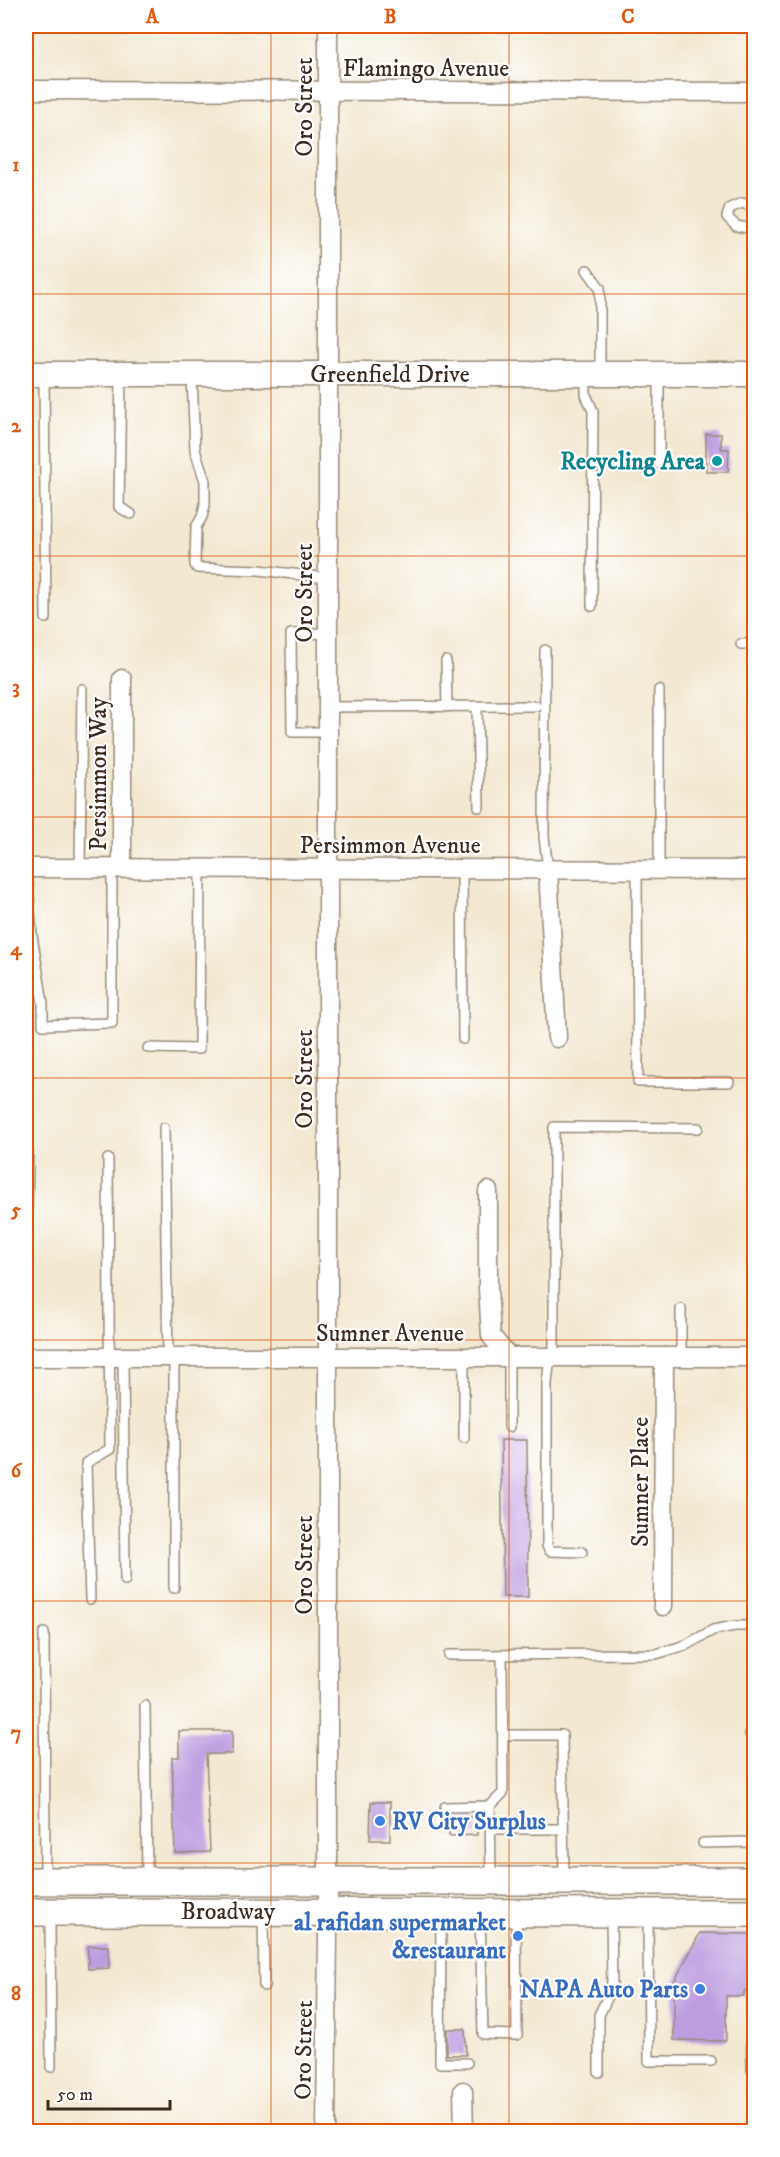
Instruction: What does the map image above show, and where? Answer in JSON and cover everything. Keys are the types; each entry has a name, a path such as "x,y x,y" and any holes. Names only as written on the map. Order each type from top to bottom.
{"main road":[{"name":"Greenfield Drive","path":"35,374 754,374"},
{"name":"Broadway","path":"35,1881 754,1881"},
{"name":"Broadway","path":"38,1912 754,1913"}],"street":[{"name":"Oro Street","path":"326,2132 328,26"},
{"name":"Flamingo Avenue","path":"26,90 754,92"},
{"name":"Persimmon Way","path":"117,869 122,680"},
{"name":"Persimmon Avenue","path":"26,868 754,870"},
{"path":"548,869 557,1038"},
{"path":"488,1191 488,1289 491,1336 509,1357"},
{"name":"Sumner Avenue","path":"26,1357 754,1357"},
{"name":"Sumner Place","path":"663,1606 673,1357"},
{"path":"463,2091 464,2132"}],"lane":[{"path":"754,207 742,203 736,205 729,208 728,218 736,226 754,229"},
{"path":"587,270 600,288 593,374 586,395 593,411 592,606"},
{"path":"35,374 46,618"},
{"path":"121,374 119,507 131,514"},
{"path":"192,374 195,450 205,481 206,504 196,527 195,565 197,568 259,570 328,578"},
{"path":"659,374 659,464"},
{"path":"328,633 291,633 292,732 328,732"},
{"path":"741,644 754,644"},
{"path":"545,650 544,837 548,869"},
{"path":"446,662 447,707"},
{"path":"80,869 82,689"},
{"path":"659,690 659,870"},
{"path":"328,707 536,706"},
{"path":"477,707 479,807"},
{"path":"26,868 32,936 43,1003 43,1025 112,1023 117,869"},
{"path":"148,1048 199,1049 201,869"},
{"path":"462,869 463,1039"},
{"path":"637,870 638,1082 729,1082"},
{"path":"164,1128 171,1357 174,1588"},
{"path":"582,1552 550,1551 547,1546 547,1383 552,1357 554,1128 698,1128"},
{"path":"26,1285 28,1151"},
{"path":"108,1159 125,1580"},
{"path":"673,1357 681,1309"},
{"path":"90,1599 86,1463 110,1449 116,1357"},
{"path":"464,1357 464,1438"},
{"path":"509,1357 509,1427"},
{"path":"449,1655 656,1654 686,1645 713,1630 735,1626 754,1626"},
{"path":"35,1881 44,1633"},
{"path":"445,1807 490,1806 504,1793 502,1655"},
{"path":"145,1706 147,1881"},
{"path":"503,1735 562,1735 564,1880"},
{"path":"490,1806 491,1881"},
{"path":"491,1829 563,1829"},
{"path":"703,1843 750,1842"},
{"path":"263,1911 264,1986"},
{"path":"441,1911 440,2063 467,2063"},
{"path":"38,1912 51,2067"},
{"path":"480,1912 483,2034 517,2035 516,1912"},
{"path":"599,2072 599,2015 612,1988 611,1912"},
{"path":"648,1912 649,2061 711,2061"},
{"path":"752,2070 751,2000 754,1997"}],"building":[{"name":"Recycling Area","path":"706,434 721,434 721,449 729,449 728,472 706,472"},
{"path":"501,1440 527,1440 528,1597 503,1597"},
{"path":"179,1731 232,1731 232,1754 206,1754 210,1852 175,1853 172,1757 179,1757"},
{"name":"RV City Surplus","path":"371,1802 390,1802 390,1840 370,1840"},
{"path":"449,1817 477,1817 477,1835 449,1836"},
{"name":"NAPA Auto Parts","path":"700,1933 754,1934 754,1982 744,1992 744,1996 726,1996 726,2041 674,2040 674,1982"},
{"path":"88,1946 108,1946 109,1968 88,1969"},
{"path":"447,2029 465,2029 466,2055 447,2055"}],"place":[{"name":"Recycling Area","path":"717,461"},
{"name":"RV City Surplus","path":"380,1821"},
{"name":"al rafidan supermarket &restaurant","path":"518,1936"},
{"name":"NAPA Auto Parts","path":"700,1989"}]}
